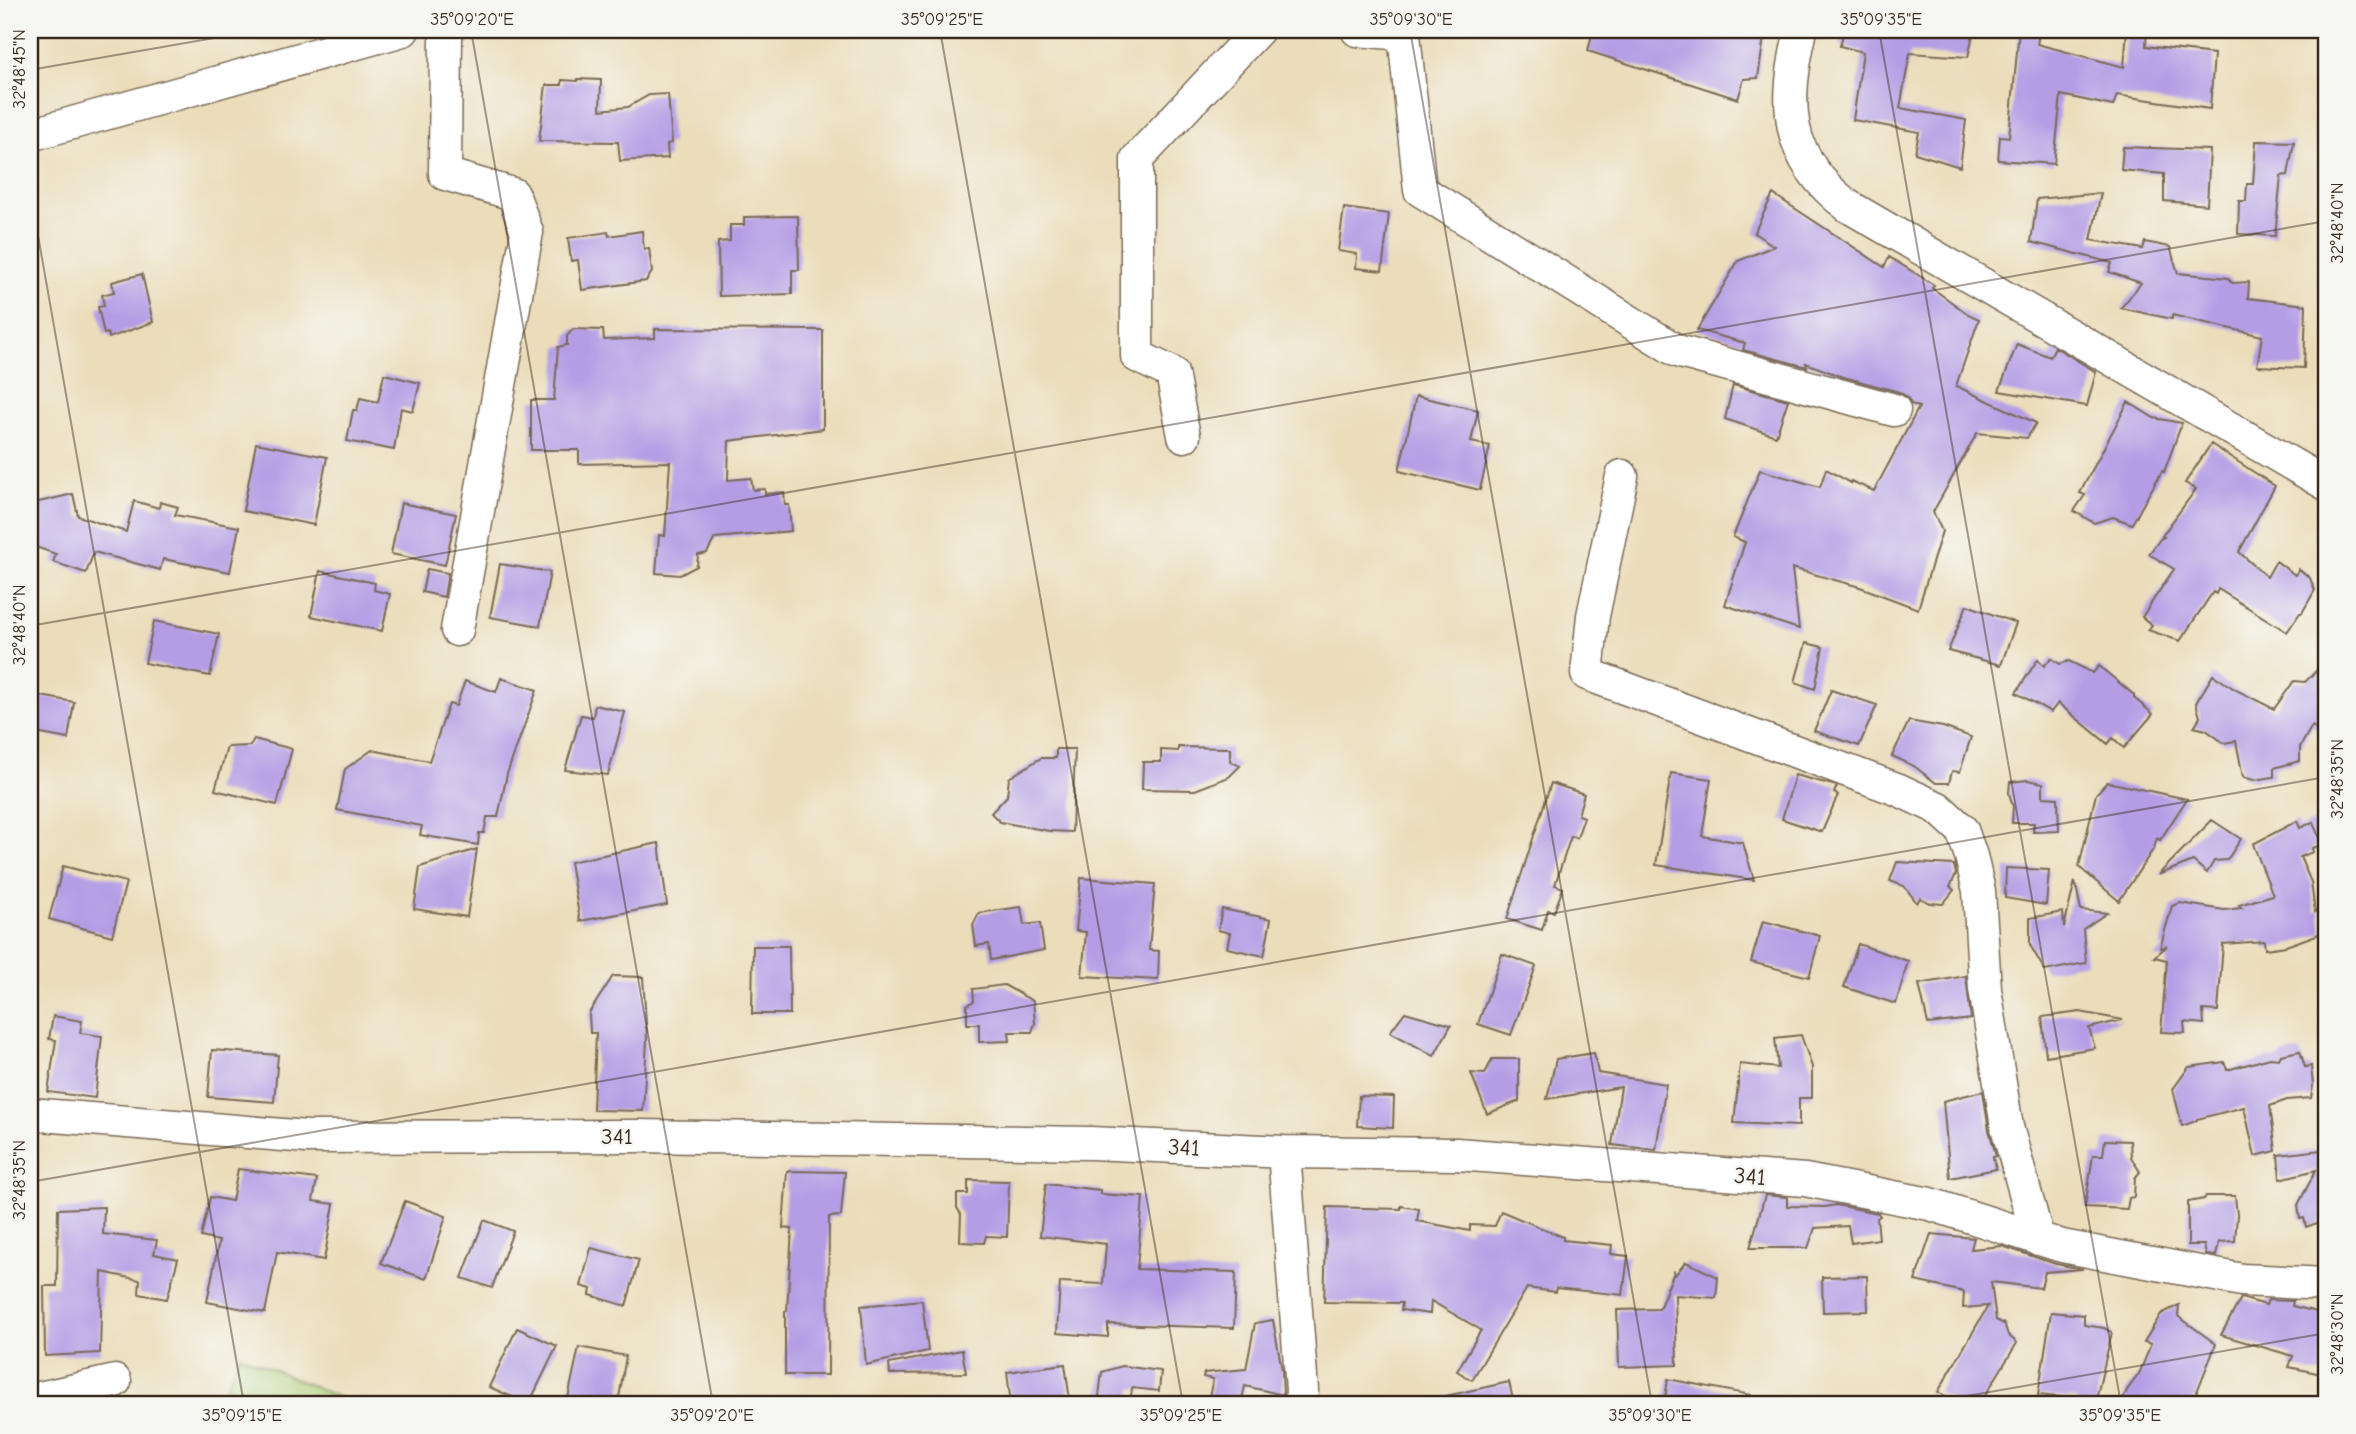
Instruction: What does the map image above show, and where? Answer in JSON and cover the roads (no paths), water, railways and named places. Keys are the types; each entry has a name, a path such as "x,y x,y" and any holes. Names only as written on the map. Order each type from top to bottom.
{"street":[{"path":"30,135 403,30"},
{"path":"446,30 445,174 513,194 527,232 457,630"},
{"path":"1184,436 1172,373 1137,356 1137,159 1258,30"},
{"path":"1357,30 1404,34 1420,190 1677,351 1894,410"},
{"path":"1801,30 1792,69 1793,125 1799,148 1812,172 1827,190 1848,206 2326,484"},
{"path":"1821,30 1812,77 1813,120 1819,143 1845,179 1862,193 2326,463"},
{"path":"1622,475 1593,616 1587,674 1899,790 1938,808 1962,830 1979,891 1985,989 2007,1127 2038,1239"},
{"name":"341","path":"30,1114 307,1137 637,1136 1050,1142 1284,1152 1456,1154 1805,1180 1930,1204 2062,1246 2242,1280 2326,1284"},
{"path":"1284,1152 1301,1404"},
{"path":"30,1400 115,1381"}]}
